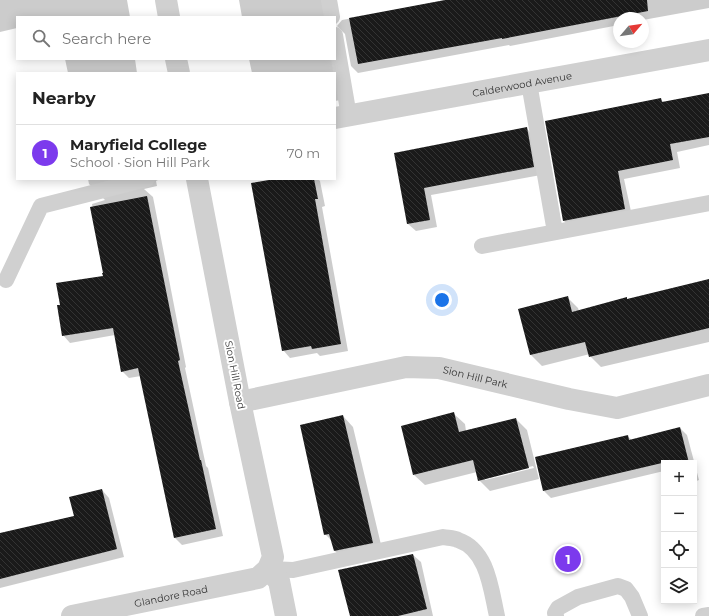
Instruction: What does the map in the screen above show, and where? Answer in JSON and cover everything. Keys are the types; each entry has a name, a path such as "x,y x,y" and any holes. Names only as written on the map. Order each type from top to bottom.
{"street":[{"path":"166,0 169,16"},
{"name":"Calderwood Avenue","path":"342,117 709,50"},
{"path":"176,60 179,72"},
{"name":"Sion Hill Road","path":"197,180 240,402 273,557 268,569"},
{"name":"Sion Hill Park","path":"240,402 406,367 439,368 569,399 616,408 709,385"},
{"path":"268,569 279,581 286,616"},
{"name":"Glandore Road","path":"72,616 258,578 268,569"}],"lane":[{"path":"329,0 332,16"},
{"path":"336,47 342,117"},
{"path":"529,83 555,232"},
{"path":"6,280 41,206 143,180"},
{"path":"482,246 709,204"},
{"path":"268,569 293,570 443,537 451,538 459,540 469,546 480,557 487,572 497,616"},
{"path":"556,616 555,613 558,608 578,597 618,586 626,589 632,596 640,616"},
{"path":"703,616 709,615"}],"building":[{"path":"445,0 647,0 648,11 613,12 613,18 358,64 349,18"},
{"path":"709,93 709,137 670,144 673,160 618,171 625,209 563,221 545,121 661,98 662,102"},
{"path":"527,127 534,167 424,188 430,220 407,224 394,153"},
{"path":"269,180 314,180 318,199 315,199 341,344 312,349 311,346 282,351 251,183"},
{"path":"147,196 180,360 178,361 216,529 174,538 138,368 121,372 113,328 62,336 57,305 60,305 56,283 103,276 90,207"},
{"path":"709,279 709,328 589,357 585,342 530,355 518,309 568,296 572,312 627,297 627,299"},
{"path":"454,412 459,432 516,418 529,468 478,481 473,460 413,475 401,426"},
{"path":"343,415 373,543 334,551 329,534 324,535 300,425"},
{"path":"680,427 688,460 661,460 661,463 543,491 535,457 628,435 629,440"},
{"path":"102,489 117,549 0,579 0,533 74,516 69,497"},
{"path":"413,554 427,609 398,616 350,616 338,570"}],"place":[{"name":"Maryfield College","path":"568,559"}]}
